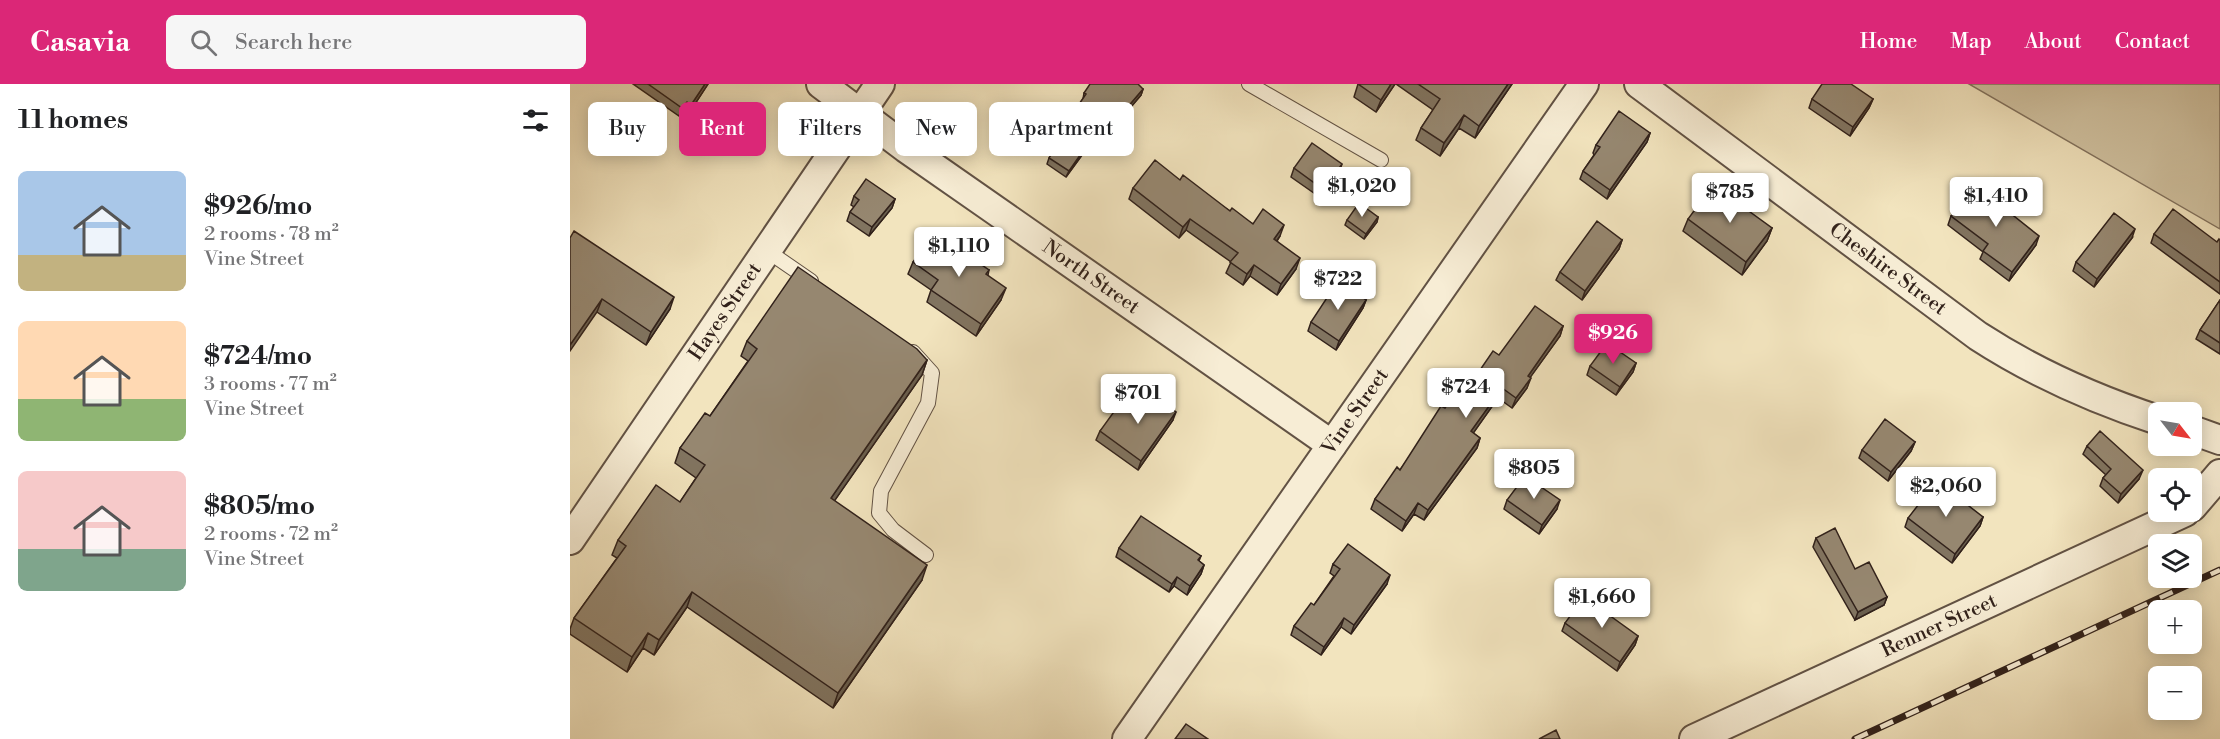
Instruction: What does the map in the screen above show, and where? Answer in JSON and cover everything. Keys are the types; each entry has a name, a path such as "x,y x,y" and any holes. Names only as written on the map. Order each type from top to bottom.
{"street":[{"name":"North Street","path":"821,84 845,102"},
{"name":"Hayes Street","path":"868,102 880,84"},
{"name":"Vine Street","path":"1127,739 1584,84"},
{"name":"Cheshire Street","path":"1639,84 1978,336 2012,358 2071,388 2148,416"},
{"name":"North Street","path":"883,129 1135,309 1332,445"},
{"name":"Hayes Street","path":"570,540 830,156"},
{"path":"2202,434 2220,440"},
{"path":"2202,495 2220,474"},
{"name":"Renner Street","path":"1694,739 2162,522"}],"lane":[{"path":"1249,84 1382,160"},
{"path":"766,250 825,290"},
{"path":"903,344 932,373 928,403 881,491 879,513 893,530 926,555"}],"shaded area":[{"path":"1969,84 2220,84 2220,229"}],"building":[{"path":"648,84 705,84 693,102 679,102 679,106"},
{"path":"1090,84 1138,84 1143,89 1132,102 1081,102 1086,94 1084,93"},
{"path":"1358,84 1391,84 1381,100"},
{"path":"1418,84 1508,84 1479,126 1464,115 1444,143 1421,128 1440,99"},
{"path":"1822,84 1851,84 1873,99 1853,127 1812,99"},
{"path":"1619,111 1650,133 1610,190 1583,171 1600,147 1596,145"},
{"path":"1312,143 1342,164 1324,190 1294,168"},
{"path":"1050,156 1079,156 1069,171 1049,158"},
{"path":"1155,160 1180,180 1183,175 1230,211 1232,208 1253,224 1263,209 1284,225 1274,239 1300,258 1281,284 1254,265 1247,274 1230,262 1238,253 1190,219 1183,227 1133,188"},
{"path":"866,179 895,199 872,227 850,212 859,200 854,196"},
{"path":"1713,185 1772,228 1746,262 1688,219"},
{"path":"1975,185 2039,236 2012,272 1983,251 1988,244 1951,216"},
{"path":"1359,203 1378,217 1366,234 1347,220"},
{"path":"2173,209 2217,242 2220,240 2220,282 2154,234"},
{"path":"2114,213 2135,229 2097,279 2076,262"},
{"path":"1597,221 1622,240 1585,291 1560,272"},
{"path":"574,231 674,297 651,332 602,299 570,345 570,238"},
{"path":"934,232 989,270 986,274 1006,288 981,324 931,290 938,280 913,262"},
{"path":"798,267 917,349 927,360 831,498 927,565 838,693 692,592 659,640 648,633 632,657 574,618 626,546 618,540 656,485 680,502 705,465 680,448 705,413 710,416 757,349 747,341"},
{"path":"1338,281 1366,300 1339,341 1311,322"},
{"path":"2220,300 2220,343 2200,330"},
{"path":"1535,306 1563,326 1528,376 1531,378 1516,398 1502,388 1471,431 1480,438 1428,510 1418,503 1406,521 1375,499 1397,467 1400,470 1441,406 1445,408 1459,388 1465,392 1493,351 1499,355"},
{"path":"1607,343 1636,363 1620,387 1590,366"},
{"path":"1152,394 1176,412 1141,461 1100,431 1121,402 1127,406 1135,396 1146,404"},
{"path":"1885,419 1915,442 1891,472 1862,450"},
{"path":"2100,431 2143,470 2121,494 2103,478 2111,469 2087,446"},
{"path":"1525,476 1560,500 1542,525 1507,500"},
{"path":"1937,481 1983,517 1955,554 1908,518"},
{"path":"1141,516 1201,556 1198,560 1204,565 1190,586 1177,577 1172,584 1119,548"},
{"path":"1835,528 1855,569 1869,562 1887,597 1858,612 1816,538"},
{"path":"1348,544 1390,575 1354,625 1344,618 1324,647 1294,626 1311,603 1314,605 1340,569 1333,564"},
{"path":"1584,597 1638,636 1620,662 1565,623"},
{"path":"1186,724 1208,739 1175,739"},
{"path":"1556,730 1560,739 1539,739"}],"railway":[{"path":"1855,739 2220,570"}]}
